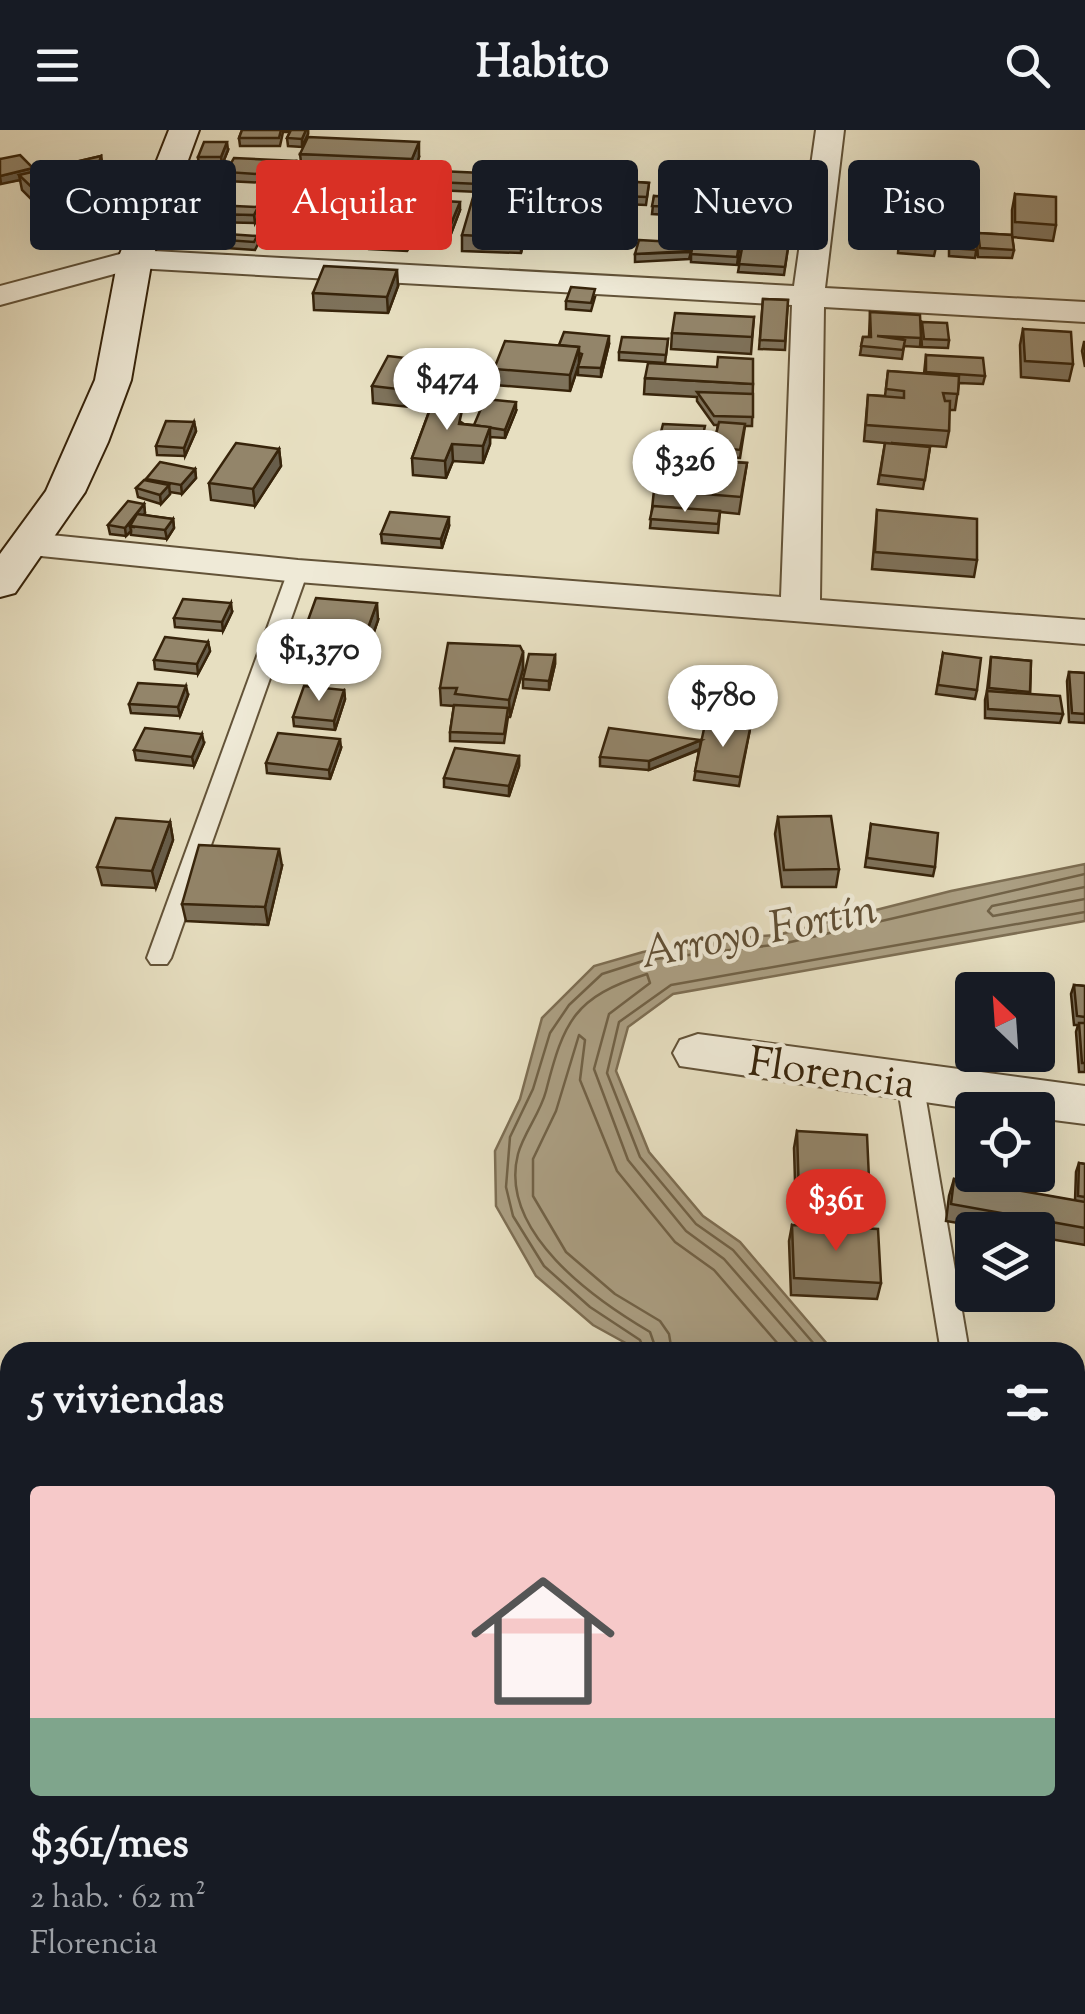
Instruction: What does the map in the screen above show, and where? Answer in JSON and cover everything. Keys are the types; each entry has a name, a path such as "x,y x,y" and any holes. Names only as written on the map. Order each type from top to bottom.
{"main road":[{"path":"0,584 65,492 113,380 136,259 184,130"}],"street":[{"path":"800,610 808,295 830,130"},
{"path":"0,296 136,259 1085,312"},
{"path":"30,544 298,572 1085,632"},
{"name":"Florencia","path":"698,1052 1085,1104"}],"lane":[{"path":"158,958 298,572"},
{"path":"910,1082 953,1342"}],"water":[{"path":"1085,864 1085,921 673,994 628,1027 616,1071 649,1152 703,1216 740,1242 825,1342 624,1342 593,1325 536,1276 496,1206 495,1151 520,1099 542,1018 594,966 710,940 777,935 951,891"}],"building":[{"path":"242,130 281,130 279,138 239,138"},
{"path":"291,130 306,130 302,139 287,138"},
{"path":"308,137 419,142 412,159 300,154"},
{"path":"204,142 227,142 221,157 198,157"},
{"path":"20,155 30,169 0,176 0,159"},
{"path":"234,158 275,160 256,160 256,174 236,173 236,160"},
{"path":"30,172 30,186 19,175"},
{"path":"452,172 472,173 472,184 452,183"},
{"path":"638,182 649,183 647,197 638,197"},
{"path":"1015,194 1056,197 1056,225 1015,222"},
{"path":"472,201 472,236 462,235"},
{"path":"452,202 460,202 452,221"},
{"path":"236,206 256,207 254,215 236,215"},
{"path":"980,233 1012,235 1014,250 980,248"},
{"path":"236,235 256,236 254,242 236,241"},
{"path":"639,240 658,241 658,250 690,251 635,254"},
{"path":"692,250 738,250 737,257 691,254"},
{"path":"742,250 788,250 785,267 739,264"},
{"path":"324,266 397,270 387,297 313,293"},
{"path":"571,287 595,289 591,303 566,301"},
{"path":"763,299 788,300 785,341 760,340"},
{"path":"870,312 920,315 921,338 877,336 905,340 903,350 861,346 863,337 871,337"},
{"path":"675,313 754,317 752,337 672,333"},
{"path":"922,322 947,323 949,340 924,339"},
{"path":"1023,329 1071,332 1073,364 1025,361"},
{"path":"564,332 609,336 601,368 578,367 582,354 579,347 559,345"},
{"path":"622,337 668,339 666,355 619,352"},
{"path":"505,341 579,347 570,375 494,369"},
{"path":"926,355 983,358 985,376 926,372"},
{"path":"388,356 448,363 432,393 372,386"},
{"path":"718,357 753,359 753,384 645,378 648,363 717,367"},
{"path":"888,371 959,376 958,394 943,393 945,401 950,401 949,431 866,425 868,395 904,398 904,391 886,389"},
{"path":"697,392 753,394 753,417 714,416"},
{"path":"485,399 516,402 505,430 474,425"},
{"path":"432,404 463,406 459,424 490,427 483,446 452,444 445,461 412,458"},
{"path":"166,421 194,422 184,448 156,446"},
{"path":"719,422 745,424 740,450 713,447"},
{"path":"663,424 705,426 698,457 656,452"},
{"path":"236,443 279,449 253,489 209,483"},
{"path":"885,443 930,447 925,480 880,475"},
{"path":"660,458 747,463 741,497 654,490"},
{"path":"160,462 195,469 181,485 146,479"},
{"path":"144,480 169,485 160,495 136,488"},
{"path":"128,501 144,504 125,528 108,525"},
{"path":"653,506 720,511 718,524 650,519"},
{"path":"877,510 977,519 977,560 875,552"},
{"path":"390,512 449,517 441,539 381,534"},
{"path":"137,514 173,519 165,530 130,526"},
{"path":"316,598 377,603 359,653 298,648"},
{"path":"183,599 231,603 222,622 174,618"},
{"path":"165,637 208,642 197,664 154,660"},
{"path":"448,643 520,646 523,652 509,700 455,694 457,688 440,688"},
{"path":"943,653 981,658 977,690 938,685"},
{"path":"529,654 555,655 549,681 523,679"},
{"path":"991,657 1031,661 1030,692 989,688"},
{"path":"1069,672 1085,673 1085,714 1072,713"},
{"path":"138,683 186,686 178,707 129,704"},
{"path":"304,686 344,690 334,721 293,717"},
{"path":"987,691 1060,696 1063,714 988,709"},
{"path":"454,705 508,708 504,734 450,732"},
{"path":"705,724 750,729 740,777 695,771"},
{"path":"145,728 202,734 192,757 134,750"},
{"path":"609,728 701,740 649,761 600,757"},
{"path":"278,733 340,739 329,770 266,763"},
{"path":"455,748 519,756 509,786 444,778"},
{"path":"831,816 839,869 784,870 778,817"},
{"path":"116,818 170,822 152,871 97,867"},
{"path":"871,824 938,833 935,867 867,858"},
{"path":"199,845 279,849 265,907 182,904"},
{"path":"1074,985 1085,986 1085,1017 1077,1016"},
{"path":"1079,1023 1085,1023 1085,1063 1082,1063"},
{"path":"797,1131 867,1135 870,1201 799,1197"},
{"path":"1079,1163 1085,1164 1085,1197 1078,1196"},
{"path":"954,1179 955,1192 1028,1192 1085,1202 1085,1228 1055,1223 1055,1212 996,1212 951,1204"},
{"path":"792,1225 878,1229 881,1283 794,1278"}],"water label":[{"name":"Arroyo Fortín","path":"758,929"}]}
